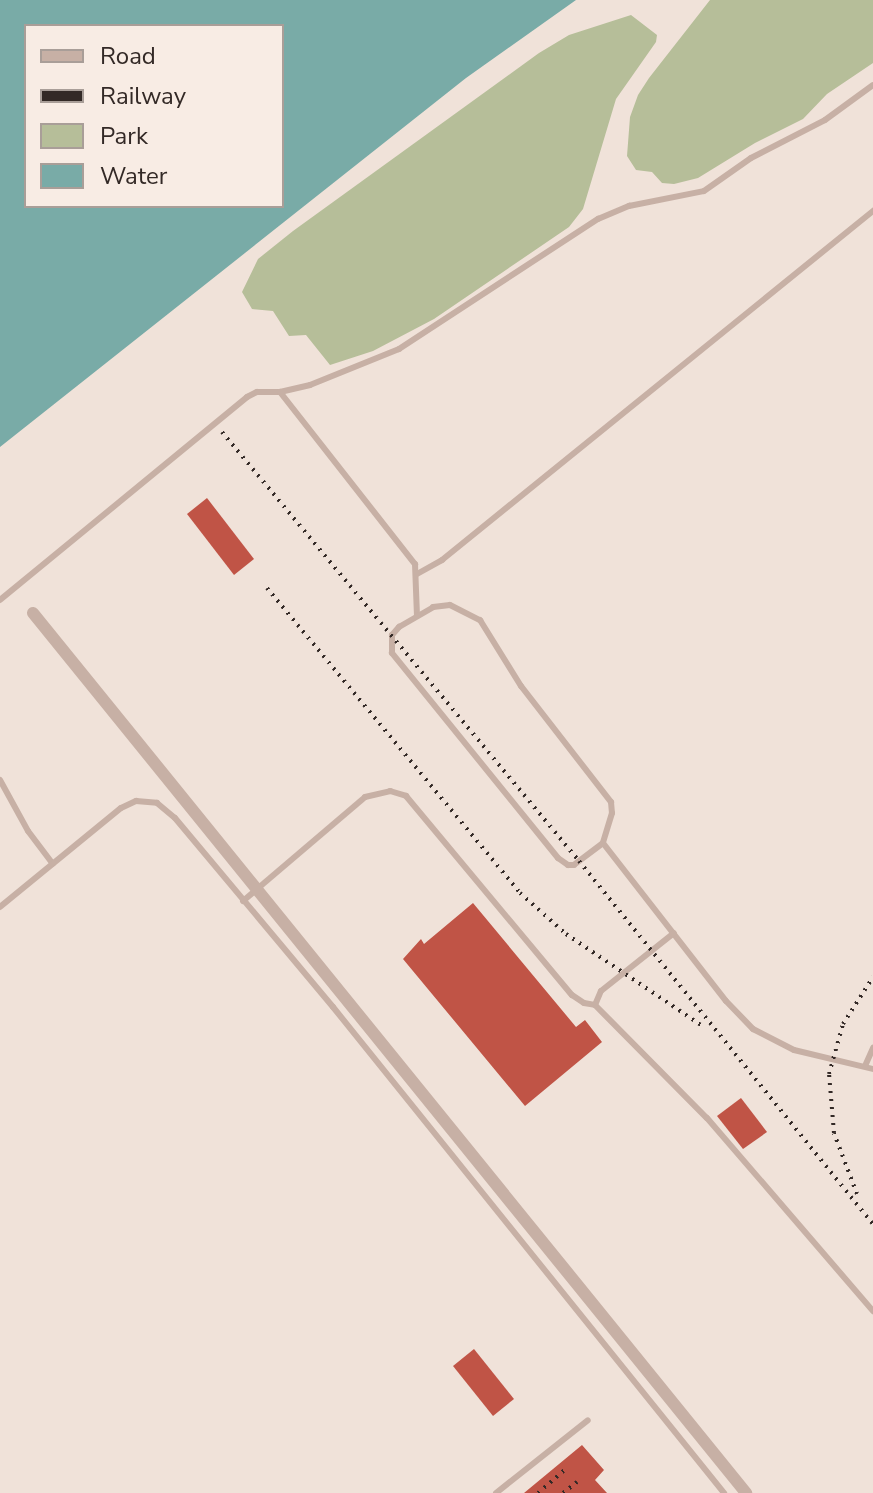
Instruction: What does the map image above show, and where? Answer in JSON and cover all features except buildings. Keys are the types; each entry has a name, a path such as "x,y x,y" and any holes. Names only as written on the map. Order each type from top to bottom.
{"street":[{"path":"33,613 746,1493"}],"lane":[{"path":"0,600 247,397 257,392 280,392 310,385 417,340 606,215 629,206 704,191 751,158 825,120 873,85"},
{"path":"417,574 442,560 873,211"},
{"path":"280,392 408,553 417,574 417,616"},
{"path":"450,605 470,612 480,620 521,686 606,792 612,813 603,843 574,865 564,863 396,661 389,645 392,635 433,607 450,605"},
{"path":"0,780 28,831 53,864"},
{"path":"243,901 365,797 382,791 399,793 413,802 572,995 584,1003 595,1005 707,1118 873,1311"},
{"path":"0,907 121,808 146,800 157,803 175,818 214,871 243,901 724,1493"},
{"path":"603,843 753,1029 794,1050 869,1068 873,1048"},
{"path":"595,1005 601,991 674,933"},
{"path":"496,1493 588,1420"}],"green space":[{"path":"710,0 873,0 873,63 827,94 803,119 755,143 698,178 674,184 662,183 652,172 636,170 627,156 630,117 638,95 649,78"},
{"path":"631,15 657,35 656,42 616,99 583,209 569,227 434,319 373,351 330,365 306,335 289,336 273,311 252,309 242,292 258,259 293,231 539,53 569,35"}],"water":[{"path":"0,0 576,0 466,78 0,447"}],"railway":[{"path":"222,432 579,861 873,1224"},
{"path":"267,588 520,893 566,934 704,1027"},
{"path":"857,1194 834,1133 829,1074 843,1024 873,977"},
{"path":"538,1493 566,1469"},
{"path":"563,1493 577,1482"}]}
